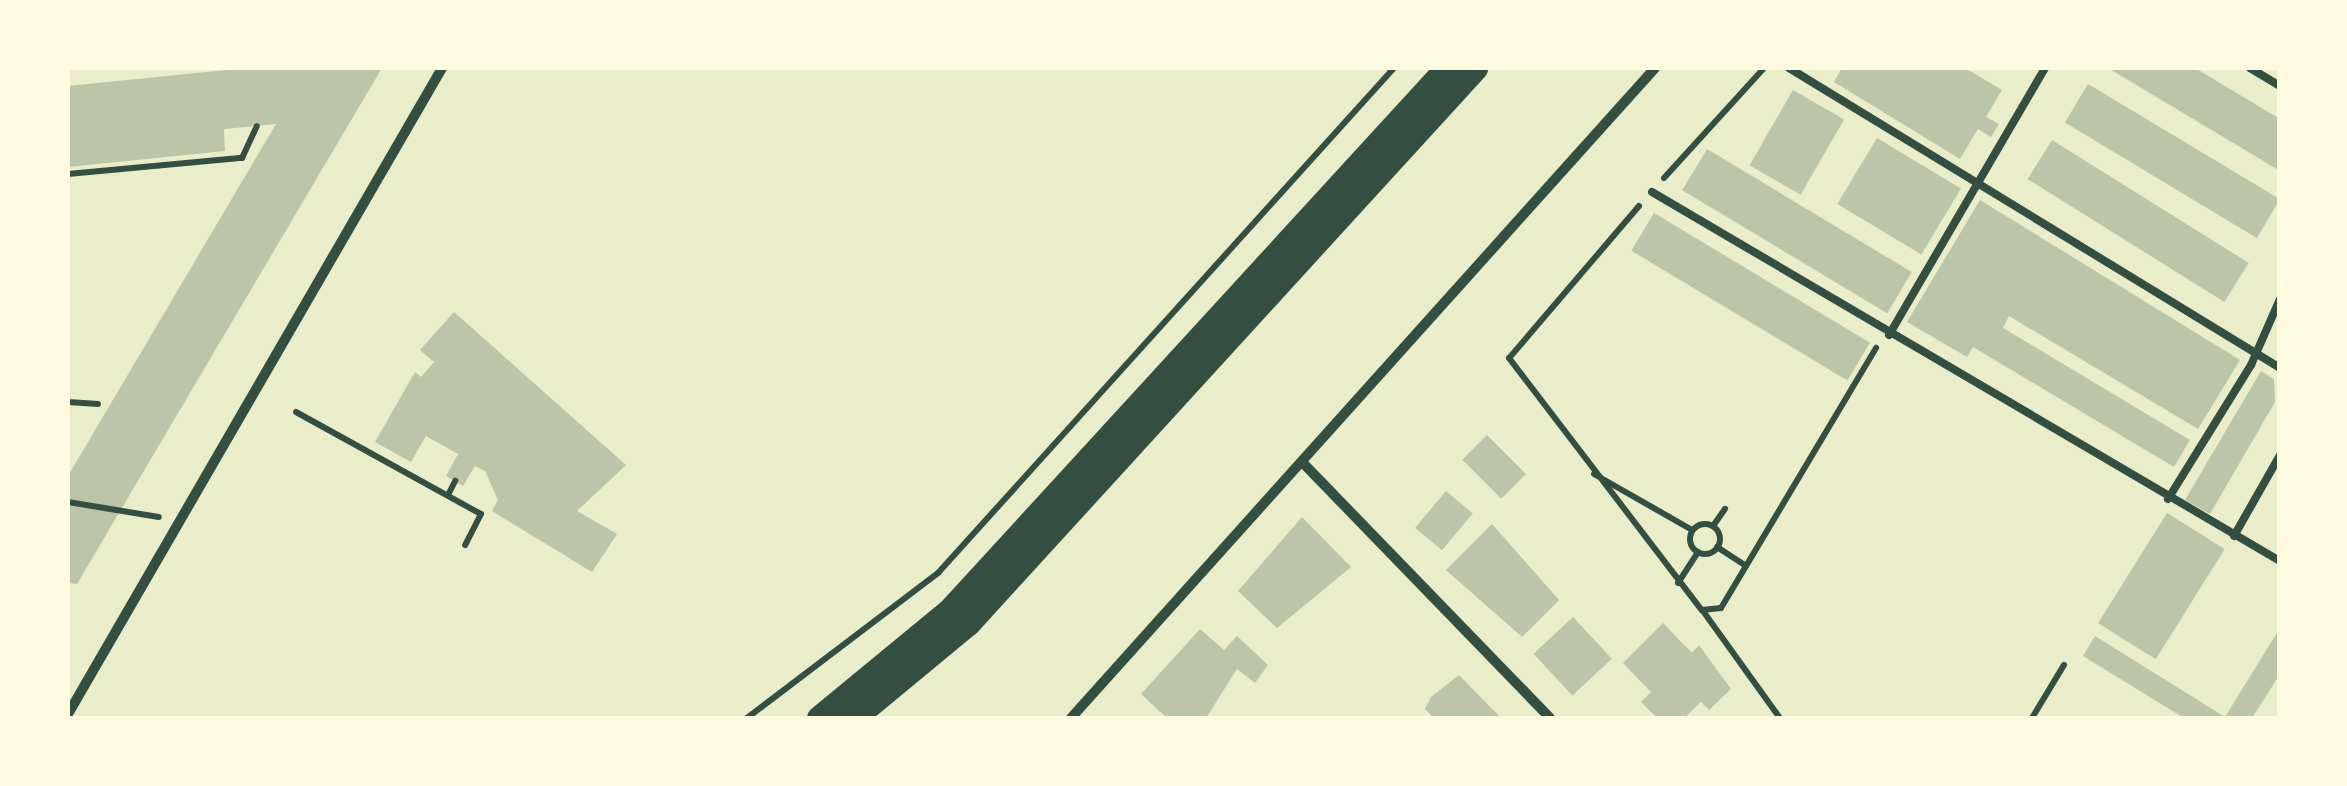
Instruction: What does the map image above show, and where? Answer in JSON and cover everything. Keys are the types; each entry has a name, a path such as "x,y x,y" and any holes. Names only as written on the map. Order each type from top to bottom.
{"main road":[{"path":"820,718 950,610 1447,68"},
{"path":"853,718 968,623 1476,68"}],"street":[{"path":"68,714 184,524 442,68"},
{"path":"1071,718 1656,68"},
{"path":"1302,463 1550,718"}],"lane":[{"path":"1887,334 2045,68"},
{"path":"2250,68 2280,86"},
{"path":"1790,70 1981,178 2280,368"},
{"path":"1652,192 1887,334 2280,561"},
{"path":"2168,499 2255,350 2280,299"},
{"path":"2234,536 2280,455"}],"path":[{"path":"747,718 938,573 1394,68"},
{"path":"68,174 242,158 257,126"},
{"path":"1702,610 1721,608 1887,334"},
{"path":"1510,349 1592,474 1702,610 1780,718"},
{"path":"68,402 98,404"},
{"path":"296,412 482,514 464,545"},
{"path":"1592,474 1692,530 1713,526 1725,509"},
{"path":"448,495 455,481"},
{"path":"68,502 123,505 184,524"},
{"path":"1713,526 1717,547 1746,566"},
{"path":"1692,530 1698,552"},
{"path":"1678,584 1698,552 1717,547"},
{"path":"2032,718 2064,665"}],"building":[{"path":"246,68 382,68 77,584 68,583 68,476 276,124 224,129 225,151 68,167 68,86"},
{"path":"1842,68 1965,68 2002,90 1986,117 1999,124 1991,137 1978,129 1960,159 1834,82"},
{"path":"2108,68 2195,68 2280,119 2280,171"},
{"path":"2088,84 2280,199 2257,238 2065,123"},
{"path":"1793,90 1844,120 1801,195 1750,165"},
{"path":"1877,138 1961,188 1921,254 1837,204"},
{"path":"2052,140 2249,263 2224,302 2028,179"},
{"path":"1707,149 1912,272 1887,313 1682,190"},
{"path":"1980,200 2240,360 2198,429 2009,316 2003,328 2190,440 2174,467 1973,347 1967,357 1907,322"},
{"path":"1654,213 1870,343 1847,381 1631,251"},
{"path":"454,312 626,465 577,511 617,534 592,572 492,511 498,500 485,471 475,466 463,486 446,476 458,454 426,436 411,462 375,442 415,372 421,377 434,362 420,350"},
{"path":"2261,371 2274,379 2275,402 2210,514 2185,500"},
{"path":"1487,435 1526,474 1501,499 1462,460"},
{"path":"1446,491 1473,513 1442,550 1415,528"},
{"path":"2167,513 2225,549 2156,659 2098,623"},
{"path":"1302,517 1351,567 1277,628 1238,591"},
{"path":"1492,524 1559,600 1522,637 1446,570"},
{"path":"1573,617 1612,659 1572,696 1534,654"},
{"path":"1663,623 1692,653 1699,645 1731,689 1709,710 1701,702 1684,718 1657,718 1641,702 1651,692 1623,663"},
{"path":"2280,628 2280,674 2252,718 2184,718 2083,656 2095,636 2225,717"},
{"path":"1200,629 1224,650 1237,636 1268,665 1255,683 1237,669 1206,718 1167,718 1141,694"},
{"path":"1459,675 1501,718 1434,718 1425,709 1431,697"}]}
